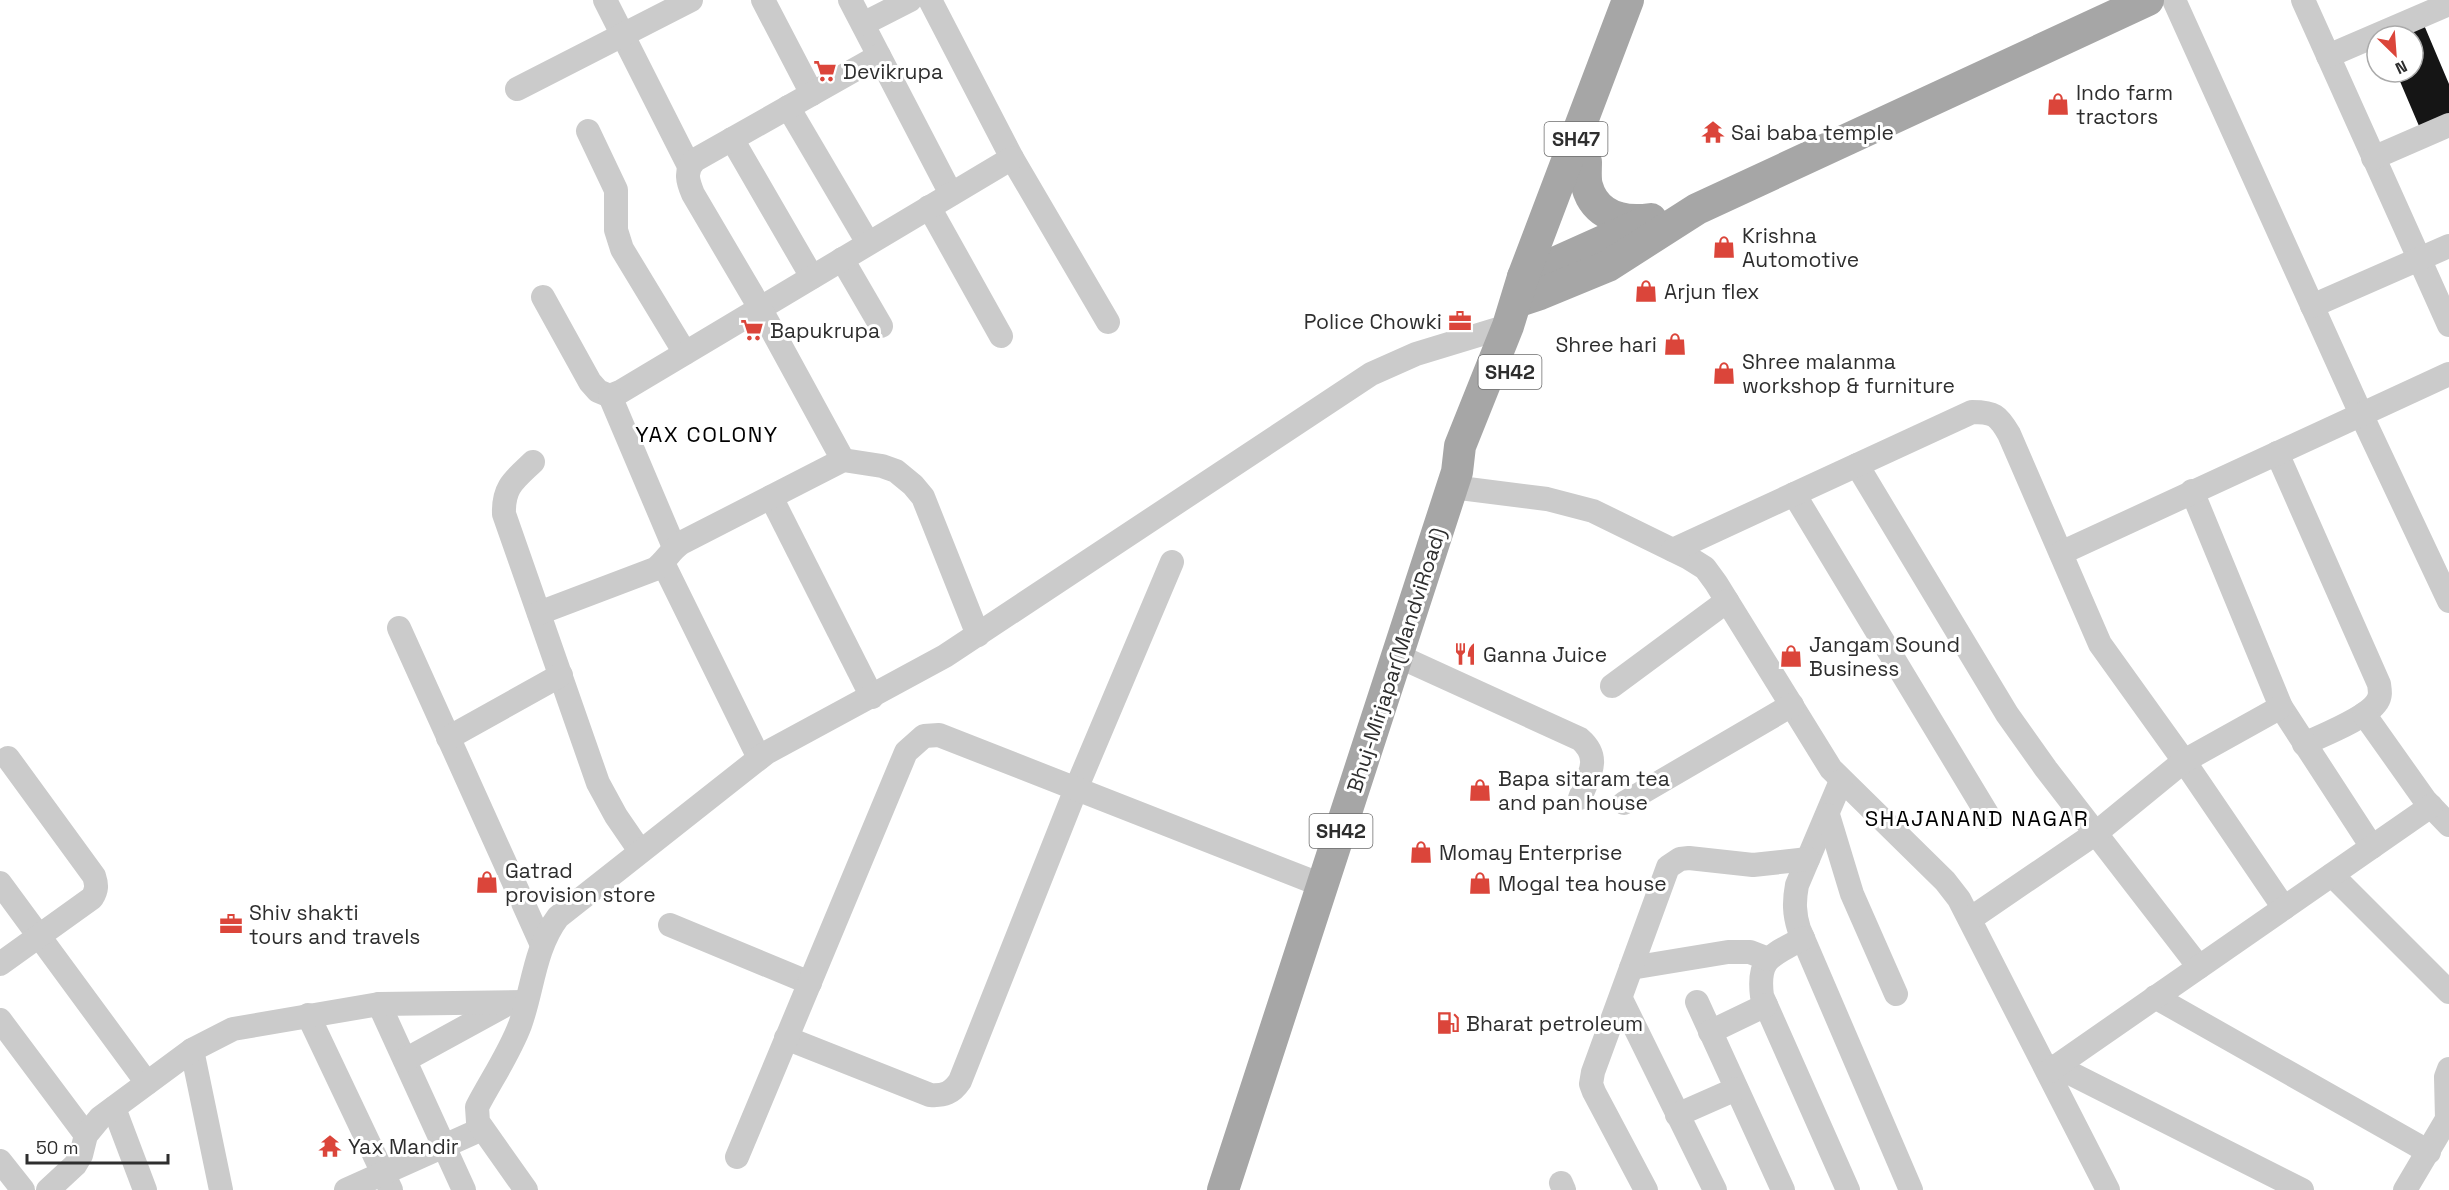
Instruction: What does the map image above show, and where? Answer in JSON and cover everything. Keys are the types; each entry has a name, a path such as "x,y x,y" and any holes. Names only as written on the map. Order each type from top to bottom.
{"main road":[{"name":"SH47","path":"1527,293 1628,0"},
{"name":"Bhuj-Mirjapar(MandviRoad)","path":"1223,1190 1398,656 1454,480 1460,446 1586,162 1616,77 1638,0"},
{"path":"1527,293 1608,266 1697,209 2148,0"},
{"path":"1586,162 1586,184 1592,199 1607,213 1621,220 1655,218 1697,209"},
{"path":"1527,293 1655,218"},
{"name":"Bhuj-Mirjapar(MandviRoad)","path":"1454,480 1477,450 1520,347 1527,293"}],"street":[{"path":"605,0 689,166 688,183 693,194 760,308 843,460"},
{"path":"517,89 692,0"},
{"path":"763,0 812,94"},
{"path":"850,0 951,194"},
{"path":"863,24 910,0"},
{"path":"930,0 1012,158 1108,322"},
{"path":"2174,0 2361,414 2449,601"},
{"path":"2303,0 2449,325"},
{"path":"2328,56 2449,4"},
{"path":"689,166 732,139 879,56"},
{"path":"788,107 868,243"},
{"path":"2373,158 2449,126"},
{"path":"588,131 616,190 616,230 622,249 685,353"},
{"path":"732,139 812,277"},
{"path":"543,297 590,382 598,391 610,396 1012,158"},
{"path":"928,207 1001,336"},
{"path":"2312,306 2449,246"},
{"path":"842,259 881,326"},
{"path":"526,1190 482,1129 476,1115 477,1107 514,1038 519,1002 549,929 558,917 759,758 786,741 945,656 1371,374 1416,354 1527,293"},
{"path":"2061,553 2449,375"},
{"path":"610,396 669,555 759,758"},
{"path":"1673,550 1972,412 1989,412 2001,420 2009,434 2100,644 2184,761 2284,908"},
{"path":"2277,453 2379,684 2380,695 2376,704 2364,714 2304,744"},
{"path":"539,613 645,574 669,555 771,497 843,460 882,466 896,471 923,497 978,635"},
{"path":"533,462 513,480 506,491 504,514 598,783 616,816 640,851"},
{"path":"1857,465 2007,714 2199,968"},
{"path":"1454,480 1570,503 1593,510 1705,568 1831,769 1945,881 1970,920 2052,1069 2108,1190"},
{"path":"2192,491 2281,706 2372,847"},
{"path":"1794,494 1989,817"},
{"path":"771,497 872,697"},
{"path":"786,1038 930,1095 943,1096 954,1089 960,1081 1076,789 1172,562"},
{"path":"1612,686 1727,601"},
{"path":"399,628 542,945"},
{"path":"1398,656 1580,739 1589,746 1593,755 1593,763 1580,798"},
{"path":"448,738 561,675"},
{"path":"1624,803 1792,705"},
{"path":"1970,920 2096,833 2184,761 2281,706"},
{"path":"2052,1069 2372,847 2442,815 2364,714"},
{"path":"737,1157 906,752 924,736 939,735 1324,886"},
{"path":"0,964 92,898 97,883 8,758"},
{"path":"1841,781 1797,885 1794,899 1795,915 1911,1190"},
{"path":"1828,815 1852,894 1896,994"},
{"path":"1646,1190 1599,1104 1591,1084 1593,1072 1668,867 1674,862 1689,858 1752,865 1808,859"},
{"path":"2332,875 2449,992"},
{"path":"0,883 147,1083"},
{"path":"670,925 810,983"},
{"path":"1803,938 1768,959 1761,971 1762,996 1848,1190"},
{"path":"1631,968 1728,952 1750,952 1768,959"},
{"path":"2155,997 2429,1152"},
{"path":"1621,999 1715,1190"},
{"path":"48,1190 75,1165 81,1155 86,1135 100,1118 192,1050 233,1029 379,1004 519,1002"},
{"path":"405,1060 519,1002"},
{"path":"1696,1002 1783,1190"},
{"path":"379,1004 464,1190"},
{"path":"1710,1032 1766,1005"},
{"path":"308,1015 387,1182"},
{"path":"0,1020 86,1135"},
{"path":"192,1050 221,1190"},
{"path":"2052,1069 2302,1190"},
{"path":"2405,1190 2447,1119 2446,1077 2449,1069"},
{"path":"1677,1115 1736,1089"},
{"path":"114,1108 145,1190"},
{"path":"346,1190 387,1182 444,1145 482,1129"},
{"path":"0,1161 23,1190"}],"building":[{"path":"2425,27 2449,84 2449,121 2422,133 2401,84 2425,84"}],"place":[{"name":"Devikrupa","path":"825,71"},
{"name":"Indo farm tractors","path":"2058,104"},
{"name":"Sai baba temple","path":"1713,132"},
{"name":"Krishna Automotive","path":"1724,247"},
{"name":"Arjun flex","path":"1646,291"},
{"name":"Police Chowki","path":"1460,321"},
{"name":"Bapukrupa","path":"752,330"},
{"name":"Shree hari","path":"1675,344"},
{"name":"Shree malanma workshop & furniture","path":"1724,373"},
{"name":"Ganna Juice","path":"1465,654"},
{"name":"Jangam Sound Business","path":"1791,656"},
{"name":"Bapa sitaram tea and pan house","path":"1480,790"},
{"name":"Momay Enterprise","path":"1421,852"},
{"name":"Gatrad provision store","path":"487,882"},
{"name":"Mogal tea house","path":"1480,883"},
{"name":"Shiv shakti tours and travels","path":"231,924"},
{"name":"Bharat petroleum","path":"1448,1023"},
{"name":"Yax Mandir","path":"330,1146"}],"district":[{"name":"YAX COLONY","path":"707,434"},
{"name":"SHAJANAND NAGAR","path":"1977,818"}]}
